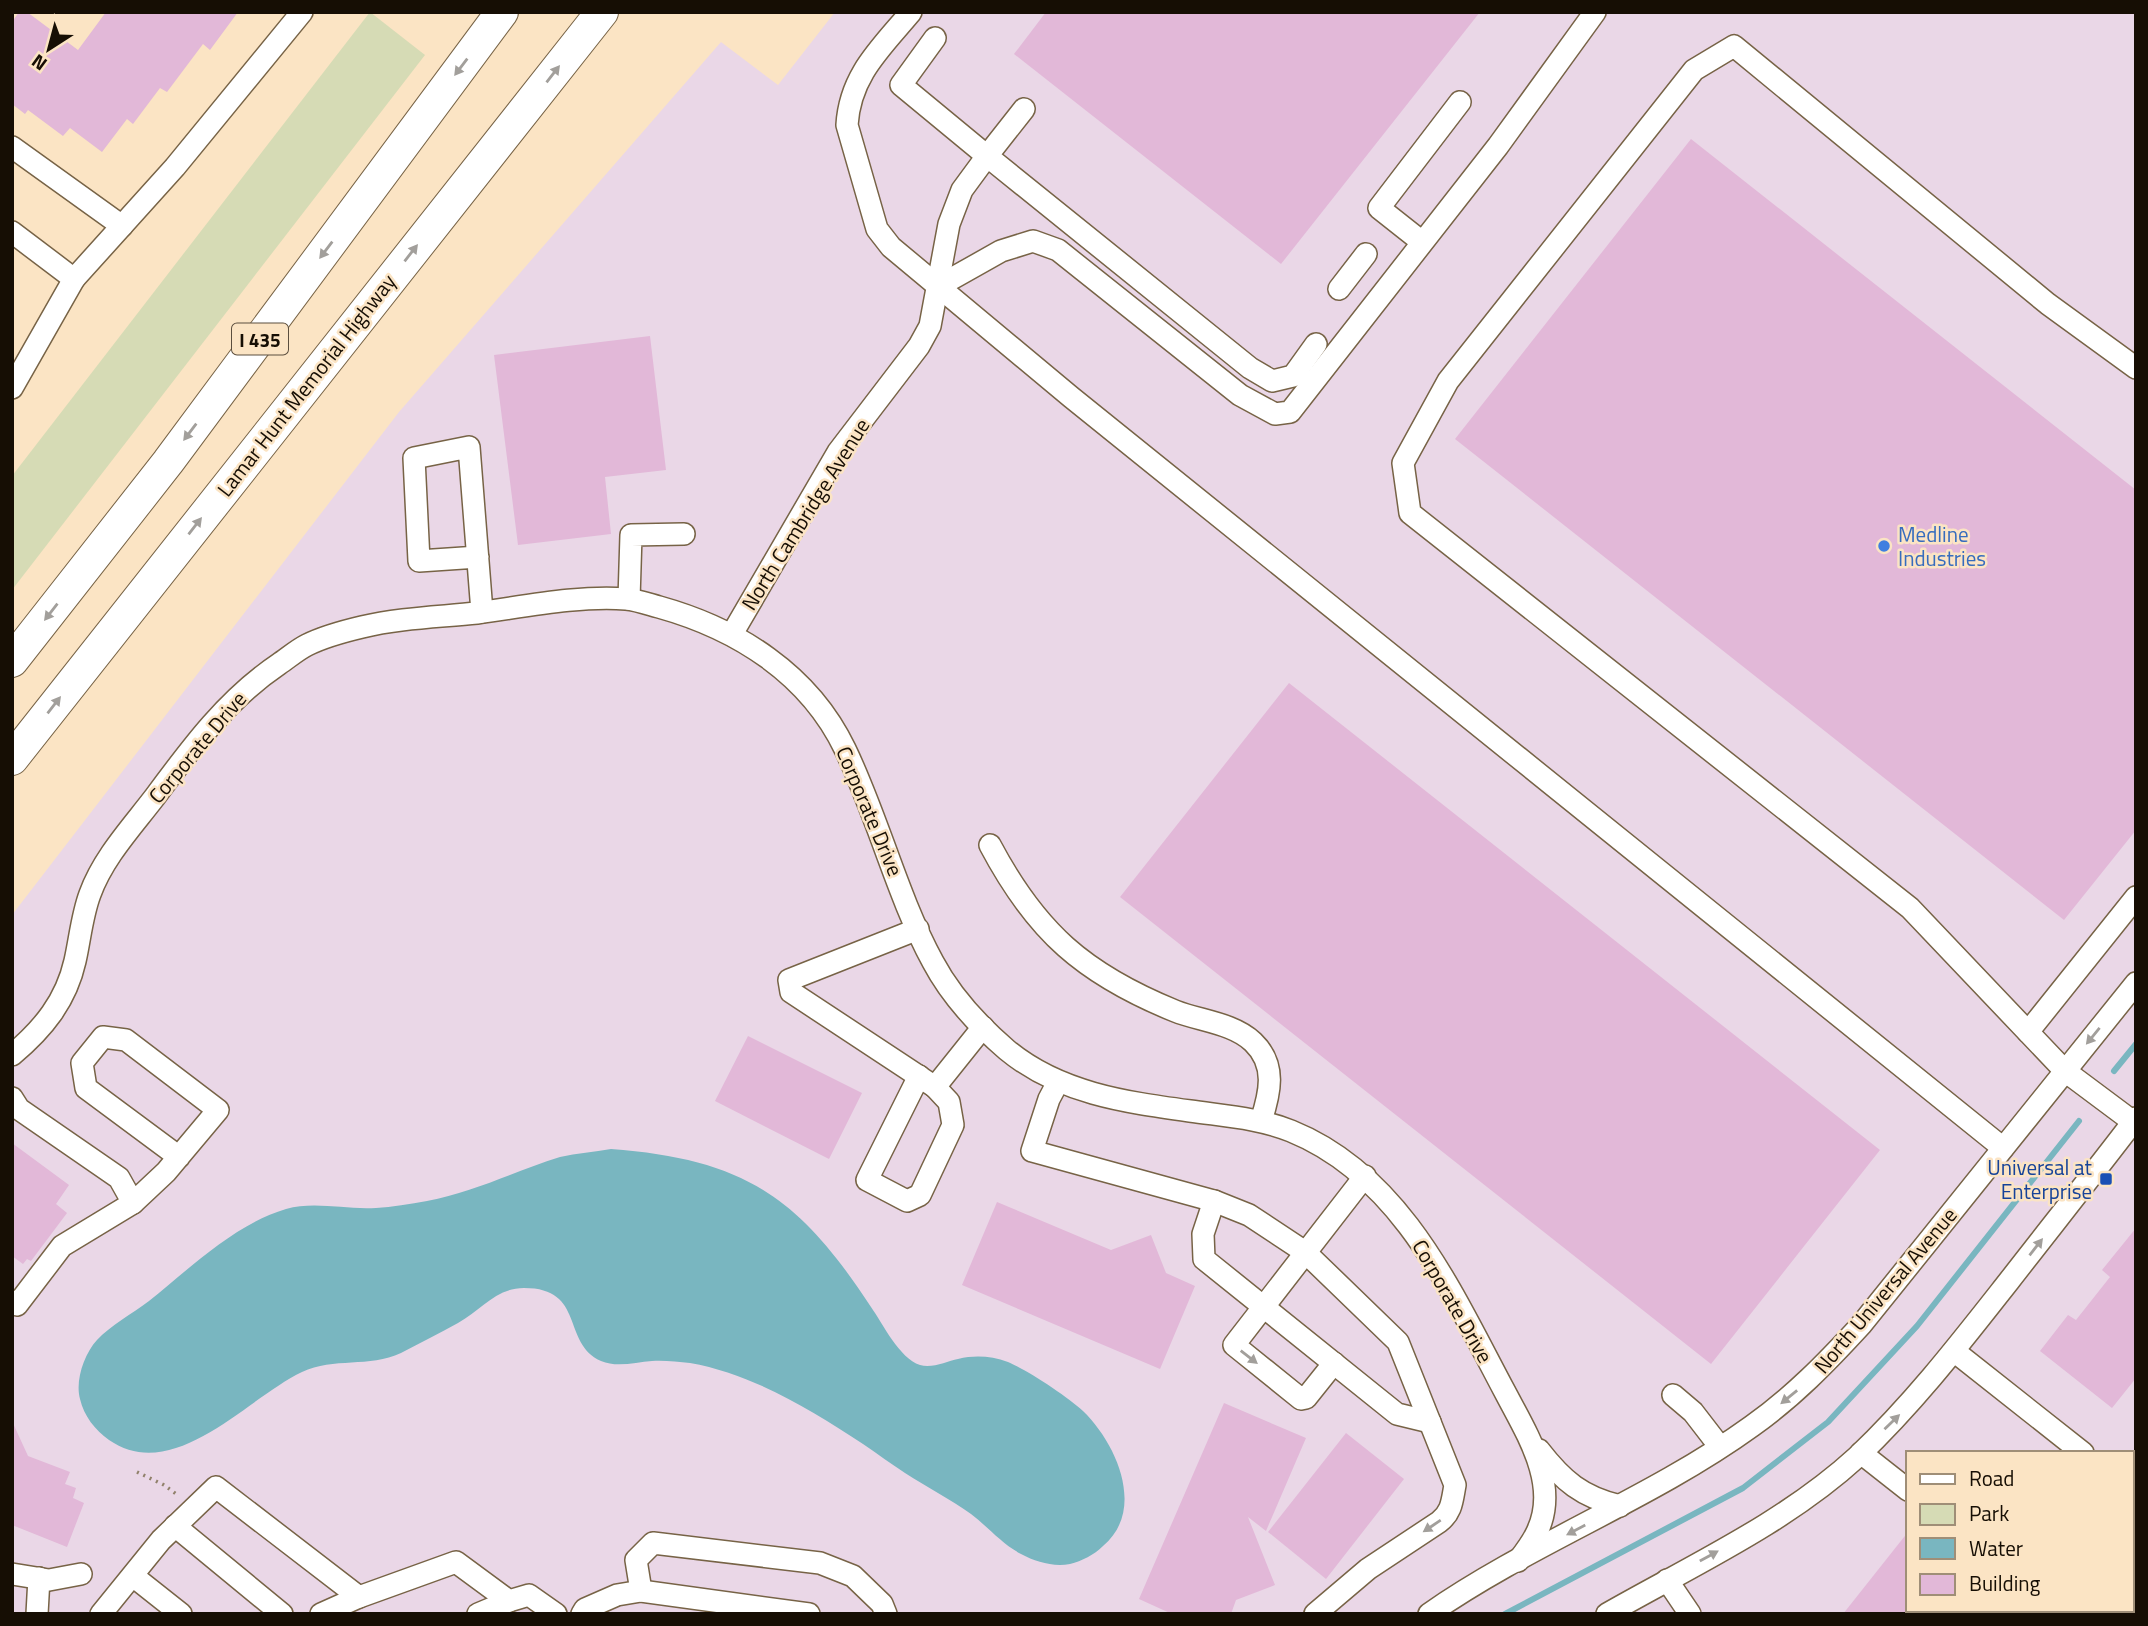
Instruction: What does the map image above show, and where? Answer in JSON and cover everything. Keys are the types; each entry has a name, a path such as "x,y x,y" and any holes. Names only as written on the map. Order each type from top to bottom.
{"highway":[{"name":"I 435","path":"12,661 169,461 502,12"},
{"name":"Lamar Hunt Memorial Highway","path":"12,759 602,12"}],"street":[{"path":"12,388 74,279 174,167 302,12"},
{"path":"911,12 863,70 848,108 847,125 877,229 891,247 937,287 2003,1148"},
{"path":"937,287 1001,251 1022,244 1032,241 1058,250 1240,395 1275,414 1290,412 1497,146 1595,12"},
{"path":"935,38 901,85 1250,368 1272,381 1293,376 1316,344"},
{"path":"1607,1614 1805,1498 1861,1452 1905,1409 1954,1351 2135,1123 2065,1071 1910,908 1410,513 1402,463 1448,381 1685,81 1694,71 1734,46 2048,304 2136,368"},
{"path":"1422,242 1379,208 1460,102"},
{"name":"North Cambridge Avenue","path":"732,634 838,452 919,346 930,326 949,224 962,190 1024,109"},
{"path":"12,148 122,226"},
{"path":"12,232 74,279"},
{"path":"1366,254 1346,280 1382,295"},
{"path":"478,558 419,561 414,458 469,447 478,558 482,612"},
{"path":"629,599 631,535 684,534"},
{"name":"Corporate Drive","path":"12,1055 46,1024 61,999 73,969 91,892 107,859 227,705 258,678 308,645 366,626 586,600 629,599 680,613 732,634 772,660 809,693 844,745 934,964 967,1012 1028,1066 1058,1082 1114,1099 1261,1121 1293,1132 1323,1147 1365,1176 1415,1234 1446,1281 1529,1437 1556,1472 1567,1482 1599,1501 1620,1506"},
{"path":"990,845 1008,879 1033,914 1092,969 1146,999 1236,1030 1254,1043 1271,1076 1268,1100 1261,1121"},
{"path":"2028,1032 2136,897"},
{"path":"918,929 789,980 791,992 927,1081 948,1102 953,1125 920,1195 907,1200 867,1180 927,1081 983,1027"},
{"name":"North Universal Avenue","path":"1429,1614 1720,1447 1752,1426 1818,1372 1861,1325 2136,983"},
{"path":"12,1301 17,1305 62,1246 133,1203 166,1172 179,1157 218,1110 126,1040 103,1037 82,1063 86,1088 179,1157"},
{"path":"1058,1082 1049,1099 1032,1151 1214,1201 1249,1215 1305,1252 1398,1342 1455,1485 1451,1508 1447,1515 1368,1569 1315,1614"},
{"path":"14,1106 119,1178 133,1203"},
{"path":"1334,1363 1306,1398 1301,1399 1234,1345 1365,1176"},
{"path":"1214,1201 1203,1234 1204,1259 1397,1414 1430,1422"},
{"path":"1954,1351 2079,1451"},
{"path":"1673,1395 1693,1412 1720,1447"},
{"name":"Corporate Drive","path":"1518,1561 1540,1528 1545,1509 1544,1483 1529,1437"},
{"path":"1861,1452 1906,1487"},
{"path":"101,1614 161,1539 216,1488 359,1597"},
{"path":"175,1526 282,1614"},
{"path":"640,1591 636,1560 653,1543 820,1563 853,1576 882,1604 886,1614"},
{"path":"321,1614 359,1597 456,1562 509,1601"},
{"path":"12,1574 49,1580 81,1574"},
{"path":"134,1576 181,1614"},
{"path":"37,1614 39,1578"},
{"path":"1667,1580 1690,1614"},
{"path":"582,1614 585,1609 617,1595 640,1591 809,1614"},
{"path":"478,1614 529,1595 556,1614"}],"path":[{"path":"137,1472 164,1485 194,1508"}],"shaded area":[{"path":"835,12 2136,12 2136,1614 12,1614 12,915 399,412 721,42 778,85"}],"green space":[{"path":"370,12 425,55 12,590 12,476"}],"water":[{"path":"611,1149 698,1162 733,1174 764,1190 792,1211 819,1237 845,1269 892,1340 912,1361 929,1366 971,1357 995,1358 1026,1371 1068,1399 1095,1425 1116,1459 1125,1496 1123,1514 1116,1531 1096,1552 1070,1564 1045,1563 1021,1554 963,1509 843,1431 759,1384 690,1363 657,1361 620,1364 601,1361 589,1353 581,1342 565,1306 557,1297 543,1290 524,1288 505,1292 458,1323 389,1358 326,1365 302,1372 209,1433 184,1445 159,1452 134,1451 109,1440 95,1427 84,1411 79,1392 80,1376 88,1353 97,1340 213,1249 267,1216 297,1207 376,1208 427,1201 478,1187 560,1157"}],"building":[{"path":"19,12 27,12 78,50 106,12 238,12 210,50 203,44 167,92 160,88 133,124 127,119 102,152 70,128 63,136 28,110 25,114 12,104 12,22"},
{"path":"1046,12 1480,12 1281,264 1014,54"},
{"path":"1691,139 2136,490 2136,830 2064,920 1455,439"},
{"path":"650,336 666,470 605,477 611,534 518,545 494,355"},
{"path":"1289,683 1880,1150 1711,1364 1120,897"},
{"path":"748,1036 862,1093 829,1159 715,1101"},
{"path":"12,1143 69,1185 56,1204 67,1213 31,1261 27,1259 23,1264 12,1256"},
{"path":"997,1202 1111,1250 1151,1235 1166,1273 1195,1286 1160,1369 962,1285"},
{"path":"2136,1228 2136,1378 2112,1408 2040,1351 2068,1315 2076,1320 2110,1277 2102,1270"},
{"path":"1224,1403 1306,1438 1266,1531 1248,1517 1275,1585 1236,1600 1231,1614 1172,1614 1139,1599"},
{"path":"12,1421 28,1456 70,1472 65,1484 76,1488 73,1498 84,1503 67,1547 12,1525"},
{"path":"1346,1433 1404,1479 1326,1579 1268,1532"},
{"path":"1906,1535 1908,1614 1843,1614"}],"waterway":[{"path":"2114,1071 2136,1044"},
{"path":"1505,1614 1743,1488 1828,1422 1917,1326 2079,1121"}],"place":[{"name":"Medline Industries","path":"1884,546"},
{"name":"Universal at Enterprise","path":"2106,1179"}]}
